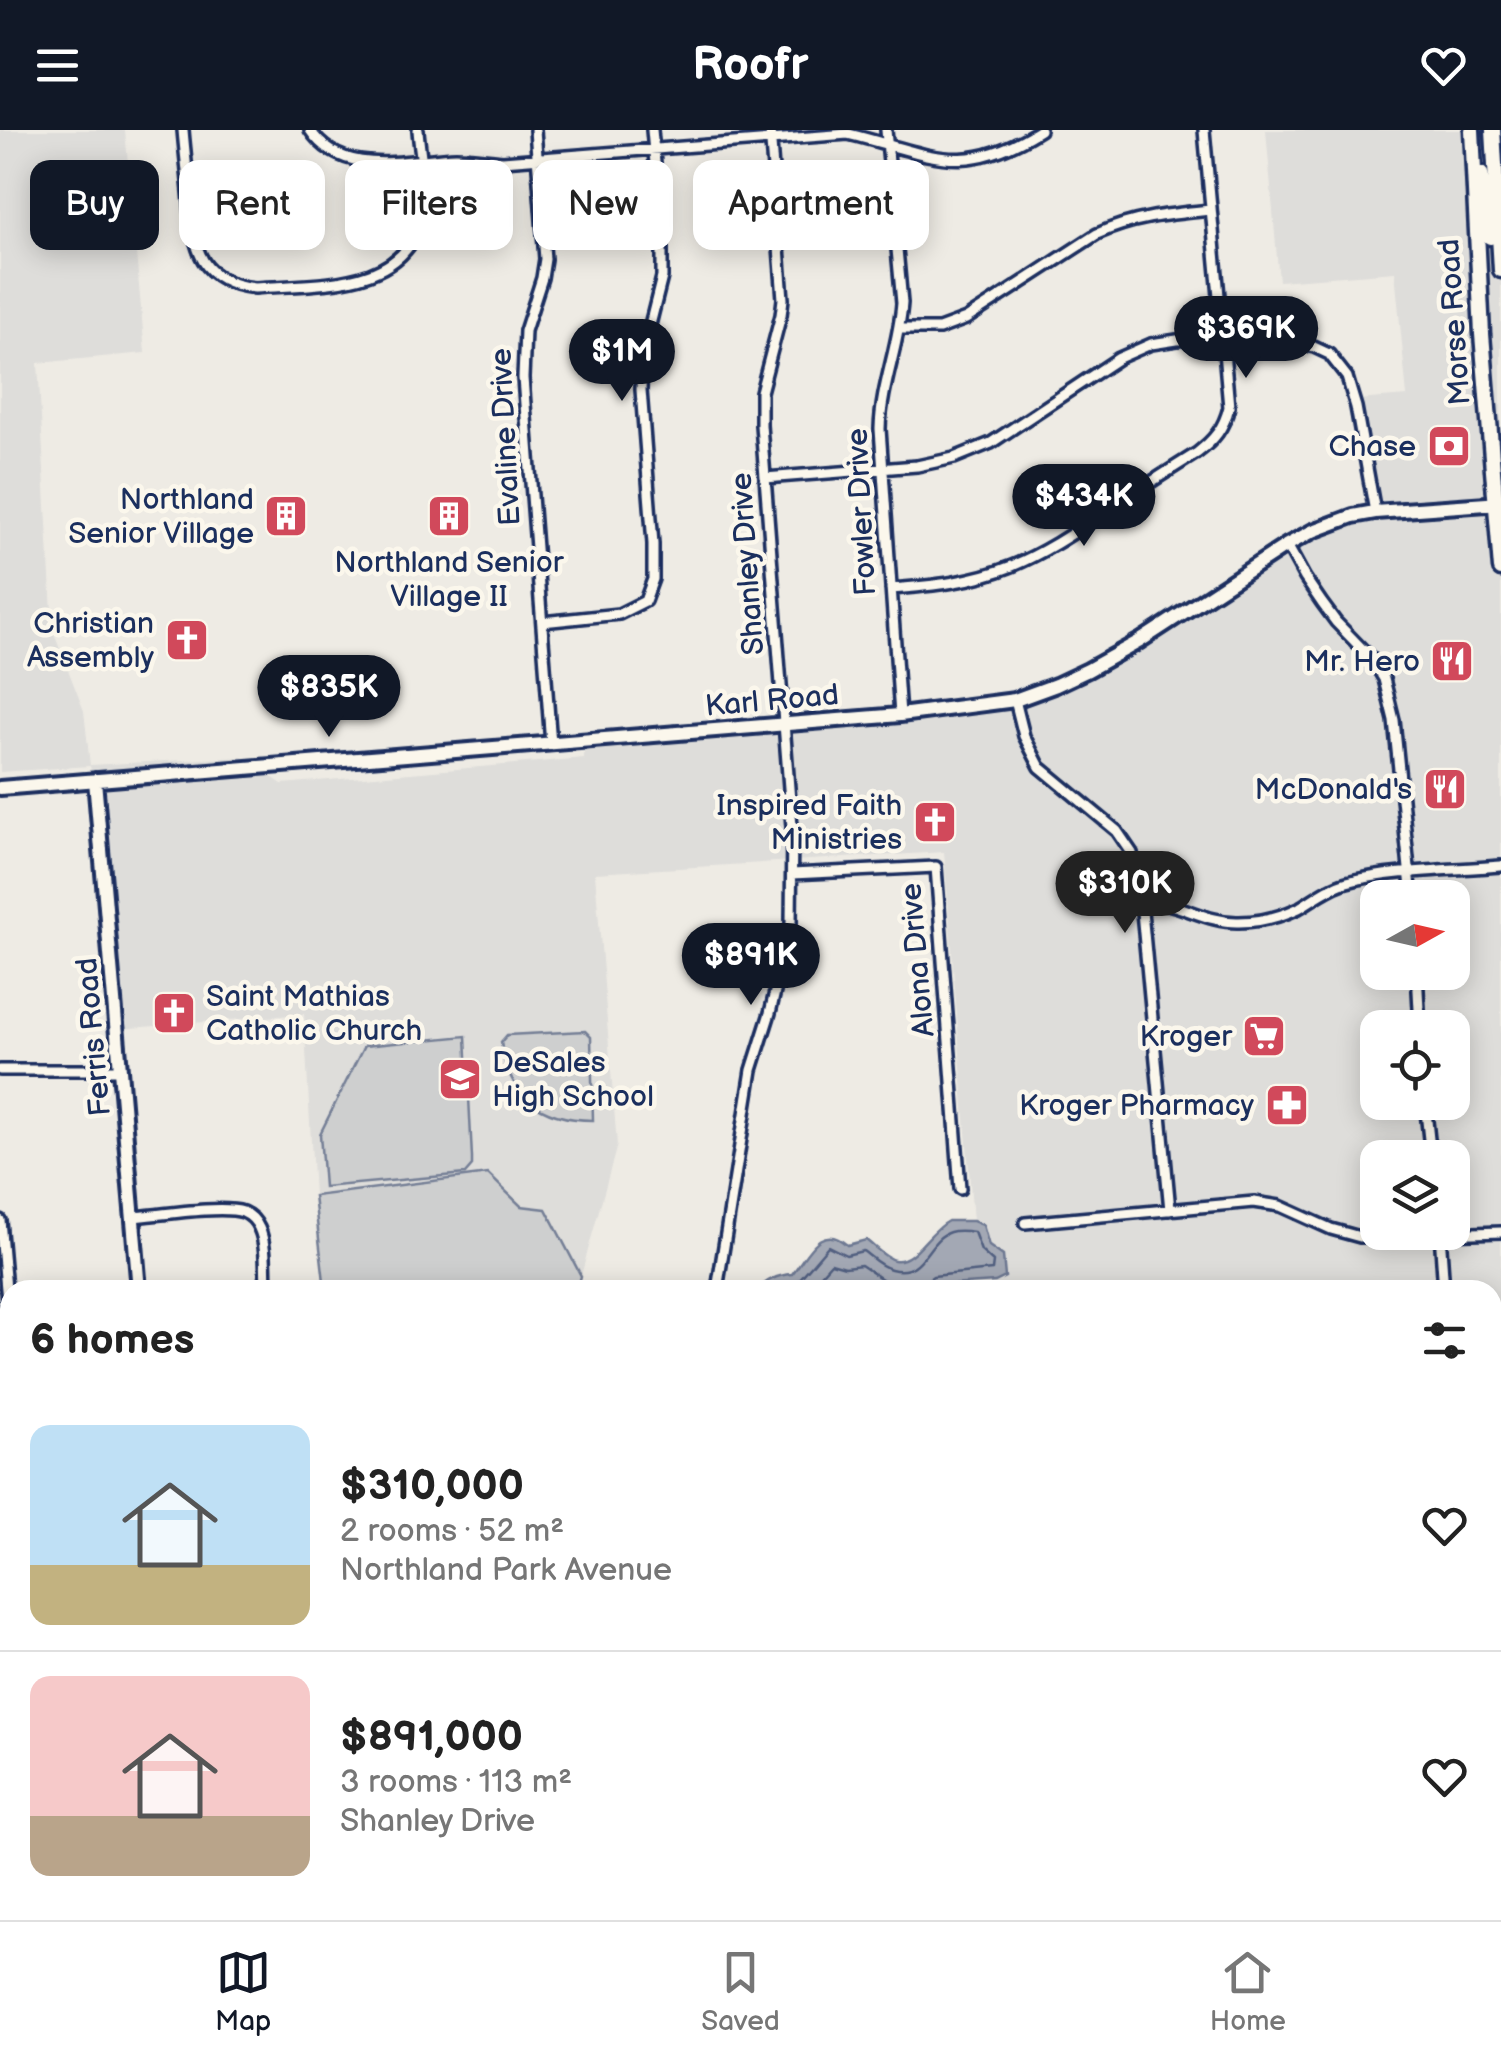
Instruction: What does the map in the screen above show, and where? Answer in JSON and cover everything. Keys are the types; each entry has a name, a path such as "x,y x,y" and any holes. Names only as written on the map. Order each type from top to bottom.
{"main road":[{"name":"Morse Road","path":"1472,130 1481,323 1501,569"},
{"name":"Morse Road","path":"1493,130 1501,270"},
{"path":"1473,159 1482,177 1491,240 1493,246 1500,248"},
{"name":"Karl Road","path":"0,788 900,714 1015,700 1088,670 1140,641 1287,545 1335,522 1374,512 1498,503"},
{"name":"Ferris Road","path":"95,780 138,1280"}],"street":[{"path":"184,130 193,235 207,268 224,281 254,288 350,280 370,276 407,250"},
{"path":"310,130 319,143 343,159 354,160"},
{"path":"418,130 420,160 493,160"},
{"name":"Evaline Drive","path":"535,130 545,259 525,331 522,378 551,744"},
{"path":"542,622 619,614 644,602 653,578 654,544 641,390 647,329 662,277 652,130"},
{"name":"Fowler Drive","path":"886,130 901,286 900,329 883,396 880,429 900,714"},
{"path":"513,160 770,134 848,134 929,157 966,159 1005,150 1040,130"},
{"path":"891,589 966,580 1042,552 1212,442 1226,419 1228,407 1204,130"},
{"name":"Shanley Drive","path":"719,1280 752,1070 790,924 792,827 760,425 761,392 783,299 770,134"},
{"path":"900,329 939,328 966,319 1114,226 1159,215 1212,210"},
{"path":"765,478 942,462 991,443 1132,351 1163,341 1297,343 1329,354 1347,377 1374,512"},
{"path":"1287,545 1329,612 1384,678 1394,720 1410,880"},
{"path":"1015,700 1024,736 1040,768 1117,832 1132,853 1142,900 1170,1210"},
{"path":"1142,900 1176,906 1206,918 1237,922 1270,919 1342,884 1371,877 1501,866"},
{"name":"Alona Drive","path":"792,874 936,867 960,1189"},
{"path":"0,1070 120,1070"},
{"path":"1025,1223 1254,1202 1280,1206 1331,1229 1360,1237"},
{"path":"134,1217 241,1212 259,1226 265,1280"},
{"path":"0,1220 5,1280"},
{"path":"1470,1233 1501,1232"},
{"path":"1441,1250 1443,1280"}],"shaded area":[{"path":"0,130 125,130 128,160 30,160 30,250 136,250 145,353 38,363 53,631 84,711 90,765 242,757 282,784 584,758 584,743 943,714 1083,677 1311,532 1377,510 1357,400 1407,396 1395,272 1279,281 1266,130 1501,130 1501,1280 995,1280 983,1225 973,1221 944,852 595,873 617,1145 580,1280 324,1280 314,1196 304,1014 118,1029 90,766 0,772"},
{"path":"585,1031 591,1037 593,1120 542,1110 519,1090 511,1077 501,1042 507,1035"},
{"path":"466,1036 472,1166 465,1174 324,1187 320,1134 364,1046"},
{"path":"488,1174 521,1206 546,1209 580,1280 324,1280 314,1196"}],"water":[{"path":"948,1221 983,1225 989,1246 1003,1256 1005,1277 770,1280 792,1274 822,1238 838,1239 847,1245 866,1240 887,1257 901,1260"}],"place":[{"name":"Chase","path":"1449,446"},
{"name":"Northland Senior Village","path":"286,516"},
{"name":"Northland Senior Village II","path":"449,516"},
{"name":"Christian Assembly","path":"187,640"},
{"name":"Mr. Hero","path":"1452,661"},
{"name":"McDonald's","path":"1445,789"},
{"name":"Inspired Faith Ministries","path":"935,822"},
{"name":"Saint Mathias Catholic Church","path":"174,1013"},
{"name":"Kroger","path":"1264,1036"},
{"name":"DeSales High School","path":"460,1079"},
{"name":"Kroger Pharmacy","path":"1287,1105"}]}
